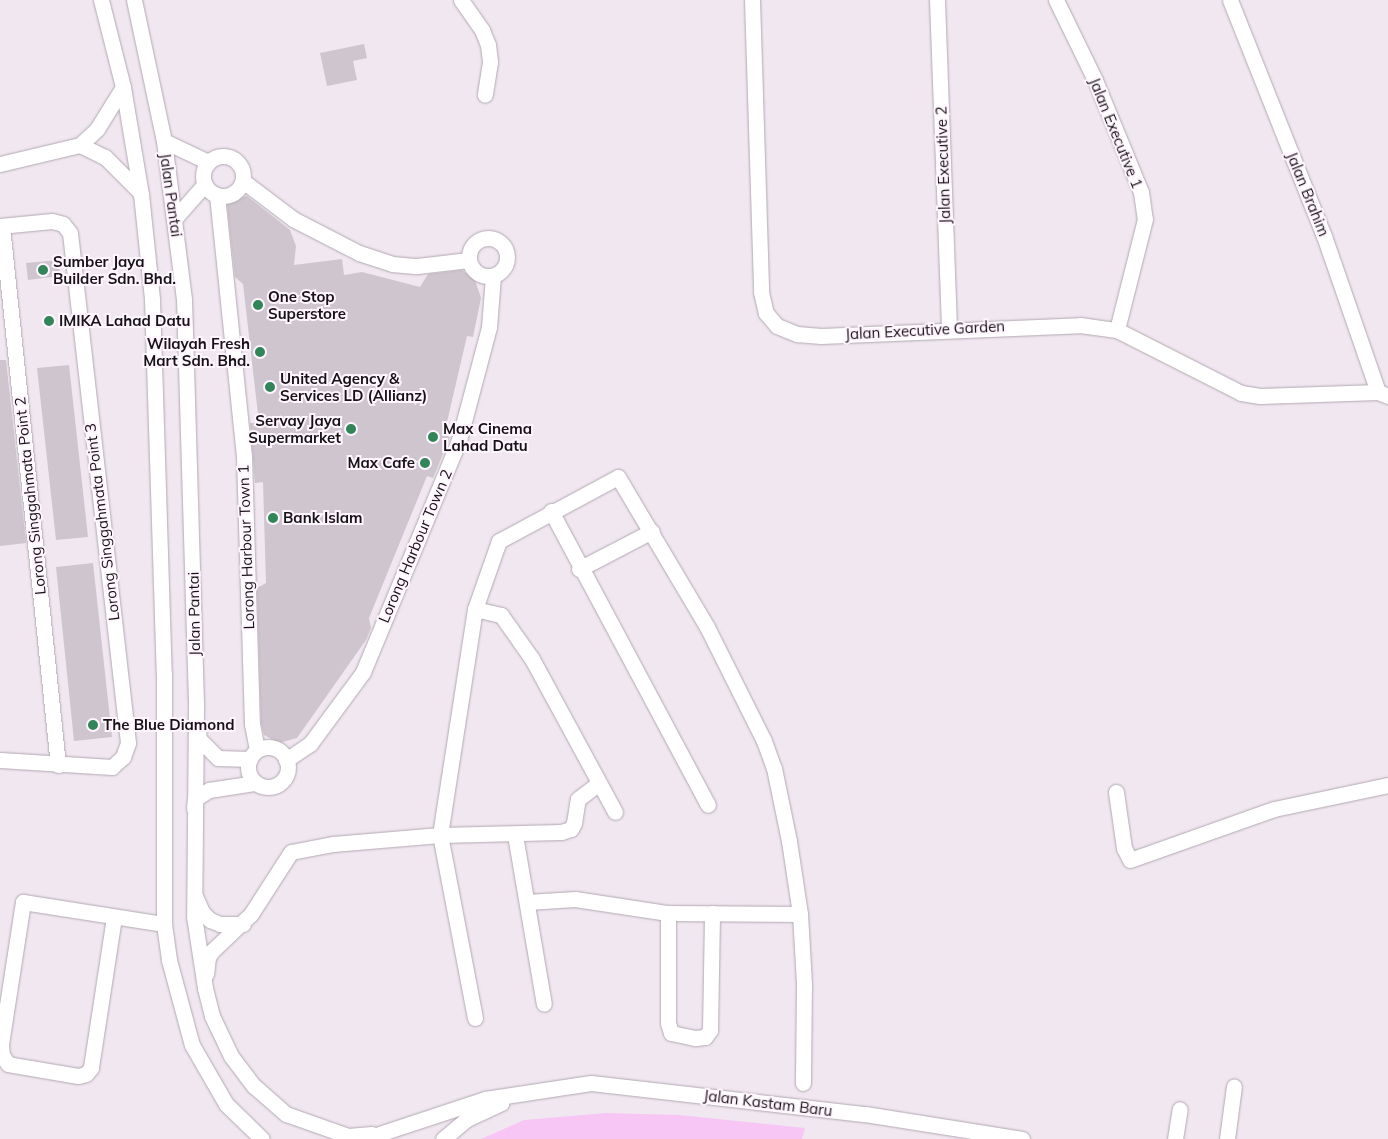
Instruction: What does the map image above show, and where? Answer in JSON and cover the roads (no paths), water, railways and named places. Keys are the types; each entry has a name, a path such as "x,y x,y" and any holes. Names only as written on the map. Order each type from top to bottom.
{"street":[{"name":"Jalan Pantai","path":"101,0 123,87 141,194 154,354 164,674 164,924 169,960 192,1045 226,1104 262,1139"},
{"name":"Jalan Pantai","path":"134,0 164,141 175,218 187,348 196,706 192,820 195,930 205,988 212,1016 231,1056 254,1086 286,1114 348,1136 370,1136"},
{"path":"461,0 482,30 488,45 490,62 485,95"},
{"name":"Jalan Executive Garden","path":"752,0 761,292 766,313 777,326 797,334 1080,325 1117,330 1241,393 1260,396 1383,394"},
{"name":"Jalan Executive 2","path":"937,0 949,329"},
{"name":"Jalan Executive 1","path":"1056,0 1095,80 1141,192 1146,219 1117,330"},
{"name":"Jalan Brahim","path":"1230,0 1324,236 1383,394"},
{"path":"0,164 80,145 97,129 123,87"},
{"path":"164,141 208,162"},
{"path":"80,145 105,157 141,194"},
{"path":"220,156 233,158 242,168 243,181 230,195 216,195 205,184 203,173 208,162 220,156"},
{"path":"243,181 293,219 359,253 392,264 417,266 468,260"},
{"path":"175,218 205,184"},
{"name":"Lorong Harbour Town 1","path":"216,195 244,456 254,754"},
{"name":"Lorong Singgahmata Point 3","path":"0,758 58,765 112,767 124,757 128,742 70,233 63,224 52,221 1,226"},
{"name":"Lorong Singgahmata Point 2","path":"1,226 58,765"},
{"path":"487,237 495,238 502,243 508,258 500,272 493,276 477,273 468,260 473,244 487,237"},
{"name":"Lorong Harbour Town 2","path":"286,760 310,744 363,672 459,440 489,327 493,276"},
{"path":"475,1018 440,835 475,610 498,541 551,511 618,477 652,530 707,627 764,741 774,768 790,841 800,914 804,984 803,1084"},
{"path":"551,511 580,569 708,805"},
{"path":"580,569 652,530"},
{"path":"475,610 501,615 532,659 615,812"},
{"path":"192,820 194,800 209,790 255,783 267,787 280,783 287,773 286,760 271,748 254,754 218,758 199,739 196,706"},
{"path":"254,754 248,772 255,783"},
{"path":"205,988 208,957 243,924 291,852 334,844 440,835 549,834 571,829 578,799 599,783"},
{"path":"1116,792 1124,848 1130,860 1274,809 1388,785"},
{"path":"515,834 544,1004"},
{"path":"194,890 196,901 210,920 232,926 243,924"},
{"path":"527,902 575,899 668,913 800,914"},
{"path":"114,917 91,1068 86,1074 78,1076 8,1064 2,1055 23,902 164,924"},
{"path":"668,913 668,1023 671,1033 695,1038 705,1037 710,1030 712,913"},
{"name":"Jalan Kastam Baru","path":"370,1136 485,1099 513,1097 591,1083 634,1086 865,1114 1022,1139"},
{"path":"1227,1139 1234,1086"},
{"name":"Jalan Kastam Baru","path":"443,1139 467,1119 513,1097"},
{"path":"1174,1139 1180,1109"},
{"path":"370,1136 397,1139"}],"place":[{"name":"Sumber Jaya Builder Sdn. Bhd.","path":"43,270"},
{"name":"One Stop Superstore","path":"258,305"},
{"name":"IMIKA Lahad Datu","path":"49,321"},
{"name":"Wilayah Fresh Mart Sdn. Bhd.","path":"260,352"},
{"name":"United Agency & Services LD (Allianz)","path":"270,387"},
{"name":"Servay Jaya Supermarket","path":"351,429"},
{"name":"Max Cinema Lahad Datu","path":"433,437"},
{"name":"Max Cafe","path":"425,463"},
{"name":"Bank Islam","path":"273,518"},
{"name":"The Blue Diamond","path":"93,725"}]}
